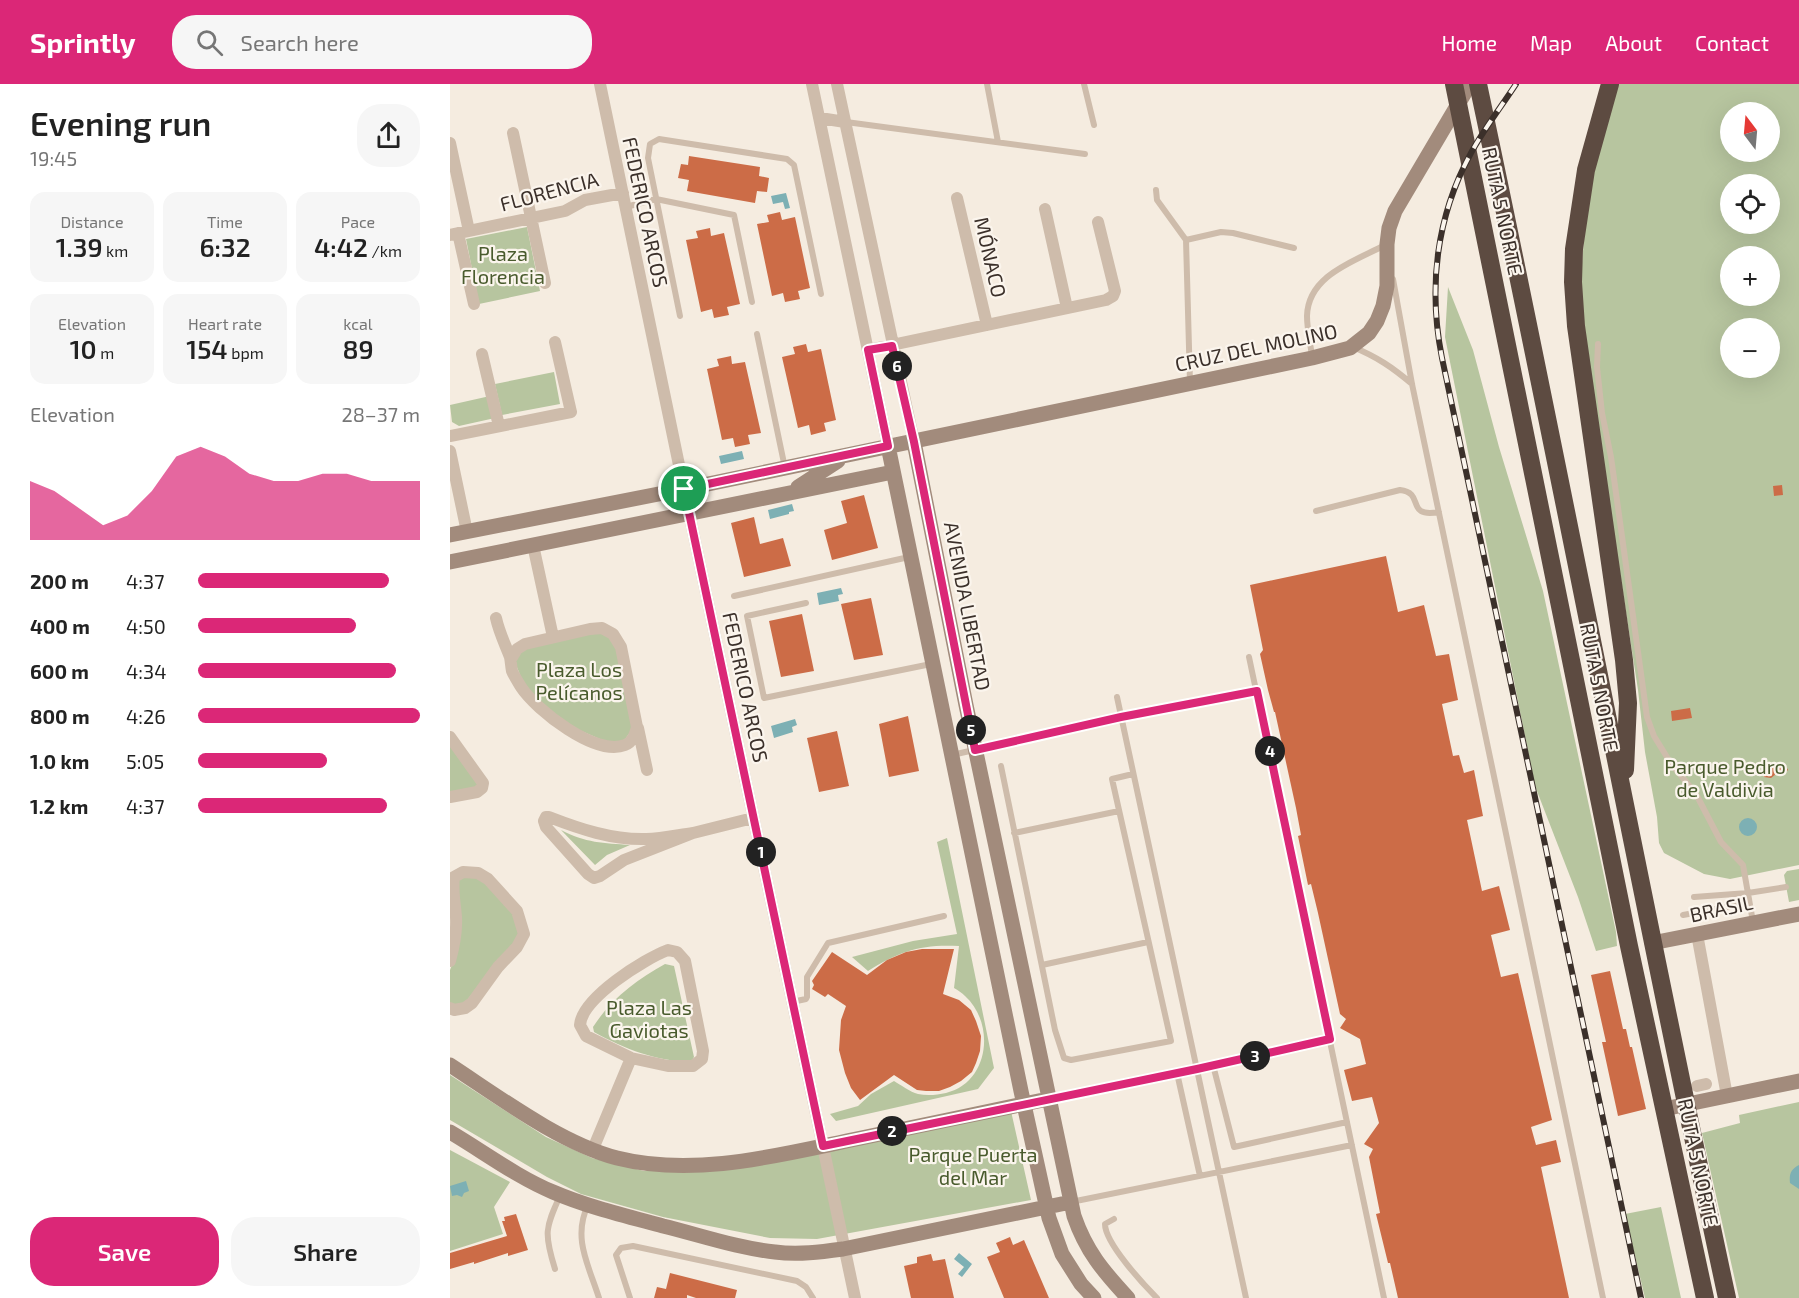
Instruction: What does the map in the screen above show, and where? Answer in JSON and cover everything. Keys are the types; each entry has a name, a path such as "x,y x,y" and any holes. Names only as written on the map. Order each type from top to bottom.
{"highway":[{"name":"RUTA 5 NORTE","path":"1454,84 1629,946 1705,1298"},
{"name":"RUTA 5 NORTE","path":"1478,84 1685,1105 1727,1298"},
{"path":"1610,84 1586,170 1574,249 1573,282 1576,326 1624,660 1628,713 1624,797"}],"street":[{"name":"FEDERICO ARCOS","path":"600,84 855,1298"},
{"path":"812,84 1047,1208 1062,1254 1094,1298"},
{"name":"AVENIDA LIBERTAD","path":"837,84 914,442 975,750 1071,1202 1078,1229 1092,1256 1101,1270 1128,1298"},
{"name":"CRUZ DEL MOLINO","path":"450,535 914,442 1312,358 1353,346 1369,333 1383,306 1389,228 1395,211 1470,84"},
{"path":"820,118 845,122"},
{"path":"513,133 545,283"},
{"path":"450,143 459,233 474,304"},
{"name":"FLORENCIA","path":"459,233 565,211 585,200 623,193"},
{"name":"MÓNACO","path":"957,198 987,325"},
{"path":"1045,209 1067,308"},
{"path":"868,350 1106,300 1113,296 1115,291 1098,222"},
{"path":"450,436 571,412 555,342"},
{"path":"482,354 499,426"},
{"path":"450,451 467,532"},
{"path":"783,494 848,455"},
{"path":"450,562 893,472"},
{"path":"533,545 553,637"},
{"path":"496,618 512,672 522,689 540,709 562,726 608,747 625,745 634,738 637,727"},
{"path":"510,659 517,649 525,644 553,637 602,628 613,634 621,646 647,770"},
{"path":"450,737 483,783 482,788 477,792 450,797"},
{"path":"693,833 624,860 594,878 546,827 544,821 549,817 594,833 654,838 693,833 753,818"},
{"path":"450,961 455,938 456,916 452,877 463,872 478,873 488,879 517,910 524,934 517,947 498,967 472,1003 465,1008 451,1012"},
{"name":"BRASIL","path":"1652,943 1799,914"},
{"path":"1697,934 1727,1096"},
{"path":"668,950 677,952 685,961 703,1056 699,1062 690,1066 668,1066 631,1058 586,1036 581,1029 581,1016 605,990 635,966 668,950"},
{"path":"593,1149 631,1058"},
{"path":"450,1065 559,1134 593,1149 616,1158 686,1166 722,1163 823,1146 1048,1099"},
{"path":"1664,1109 1799,1081"},
{"path":"450,1132 528,1179 588,1205 761,1250 777,1252 810,1253 843,1249 1071,1202"}],"lane":[{"path":"987,84 998,142"},
{"path":"1084,84 1094,125"},
{"path":"845,122 1085,154"},
{"path":"680,316 648,158 650,144 659,139 786,159 794,165 821,294"},
{"path":"1156,190 1157,200 1186,240 1190,383"},
{"path":"625,207 656,199 734,215 752,302"},
{"path":"1186,240 1221,232 1294,248"},
{"path":"1312,358 1307,316 1309,303 1321,282 1333,272 1387,244 1412,384 1604,1298"},
{"path":"757,334 785,468"},
{"path":"1598,344 1597,368 1602,413 1611,457 1647,717 1654,736 1670,762 1696,794 1721,842 1743,865 1753,922"},
{"path":"1353,346 1376,356 1412,384"},
{"path":"1316,511 1401,490 1408,491 1414,496 1418,509 1422,513 1439,512"},
{"path":"734,596 910,556"},
{"path":"806,603 747,616 764,698 932,663"},
{"path":"1249,657 1384,1298"},
{"path":"951,755 1121,717 1257,691"},
{"path":"1117,697 1246,1298"},
{"path":"1001,766 1057,1038 1062,1054 1067,1059 1171,1041 1112,778 1133,774"},
{"path":"1014,833 1119,811"},
{"path":"1694,897 1748,893 1786,887"},
{"path":"1683,915 1749,903"},
{"path":"792,1002 806,999 807,977 828,943 944,916"},
{"path":"1042,966 1148,942"},
{"path":"1629,946 1633,1003"},
{"path":"1048,1099 1330,1039"},
{"path":"1214,1065 1234,1148 1347,1122"},
{"path":"1177,1072 1200,1176"},
{"path":"1649,1077 1664,1109"},
{"path":"1071,1202 1352,1145"},
{"path":"555,1269 548,1250 547,1230 561,1195"},
{"path":"588,1205 581,1224 581,1241 600,1298"},
{"path":"1114,1219 1106,1224 1106,1229 1118,1251 1156,1298"},
{"path":"630,1298 616,1255 621,1248 633,1246 797,1281 806,1287 813,1298"}],"green space":[{"name":"Parque Pedro de Valdivia","path":"1617,84 1799,84 1799,865 1730,879 1704,874 1664,853 1659,843 1657,817 1645,752 1638,690 1592,392 1580,286 1590,170"},
{"name":"Plaza Florencia","path":"527,227 540,291 479,304 466,239"},
{"path":"1448,287 1473,350 1499,447 1543,591 1616,932 1617,946 1596,951 1578,897 1535,786 1445,337"},
{"path":"554,372 560,404 502,415 495,384"},
{"path":"490,396 495,418 459,426 452,422 450,405"},
{"name":"Plaza Los Pelícanos","path":"602,632 611,636 617,648 634,727 623,742 609,743 563,723 525,687 514,660 526,647"},
{"path":"450,743 479,783 476,787 450,793"},
{"path":"561,830 587,840 630,845 607,855 595,865"},
{"path":"947,838 994,1068 978,1089 836,1121 830,1114 858,1106 871,1094 894,1081 918,1094 943,1094 960,1087 971,1078 979,1065 984,1036 981,1022 975,1008 964,995 954,988 959,946 933,946 911,950 890,958 868,971 852,957 913,941 957,934 937,842"},
{"path":"1799,869 1799,900 1789,902 1784,875 1787,871"},
{"path":"464,876 477,876 515,912 521,934 463,1005 450,1004 450,970 454,960 457,879"},
{"name":"Plaza Las Gaviotas","path":"665,964 674,966 694,1057 691,1062 641,1053 594,1032 593,1027 616,999"},
{"name":"Parque Puerta del Mar","path":"450,1075 546,1137 592,1158 644,1171 711,1171 1011,1111 1031,1200 817,1239 770,1238 663,1217 581,1194 547,1177 450,1120"},
{"path":"1799,1102 1799,1298 1739,1298 1702,1133 1740,1123 1739,1115"},
{"path":"450,1150 510,1182 494,1207 503,1234 450,1251"},
{"path":"1661,1207 1681,1298 1645,1298 1625,1214"}],"water":[{"path":"786,193 790,208 785,209 783,202 773,204 771,196"},
{"path":"742,451 744,459 721,464 719,456"},
{"path":"792,504 794,511 770,519 768,510"},
{"path":"841,588 843,594 838,595 839,601 819,605 817,593"},
{"path":"795,719 797,725 792,727 793,732 774,738 771,726"},
{"path":"1744,818 1752,818 1757,823 1755,834 1744,836 1739,831 1739,823"},
{"path":"1799,1165 1799,1189 1790,1183 1790,1174"},
{"path":"466,1181 469,1191 462,1197 452,1196 450,1186"},
{"path":"959,1253 972,1264 962,1277 958,1274 964,1267 954,1259"}],"building":[{"path":"689,156 760,167 759,176 769,178 767,192 757,191 755,203 687,191 689,180 678,178 681,164 688,165"},
{"path":"780,212 782,220 795,217 810,288 798,291 800,299 785,302 783,293 772,296 757,224 769,222 767,215"},
{"path":"710,228 711,236 724,233 740,304 727,307 729,315 714,318 712,309 701,312 686,240 698,238 696,231"},
{"path":"806,344 808,352 821,349 836,420 824,423 826,431 811,435 809,425 798,428 782,357 795,354 793,347"},
{"path":"731,356 732,364 745,362 761,433 748,435 750,444 735,447 733,438 722,440 707,369 719,366 717,359"},
{"path":"1782,485 1783,495 1774,496 1773,486"},
{"path":"864,495 878,548 832,560 824,530 847,523 841,501"},
{"path":"754,517 760,544 783,538 791,566 744,577 731,523"},
{"path":"1386,556 1398,612 1424,605 1436,656 1449,654 1458,700 1442,704 1453,756 1459,755 1464,773 1474,770 1483,816 1467,820 1482,891 1499,886 1510,930 1491,935 1501,977 1518,973 1552,1120 1531,1127 1536,1145 1556,1140 1561,1162 1541,1167 1569,1298 1398,1298 1390,1263 1388,1263 1376,1214 1380,1213 1369,1157 1373,1149 1364,1144 1379,1123 1372,1097 1352,1101 1344,1070 1366,1064 1360,1039 1340,1028 1346,1019 1340,1014 1311,884 1308,885 1298,836 1301,835 1296,808 1260,654 1263,650 1250,585"},
{"path":"871,598 883,655 854,660 841,604"},
{"path":"802,614 814,671 781,677 769,621"},
{"path":"1690,708 1692,718 1672,721 1671,711"},
{"path":"908,716 919,771 889,777 879,724"},
{"path":"837,731 849,786 819,792 807,738"},
{"path":"1778,763 1785,764 1788,770 1782,775 1764,777 1762,769"},
{"path":"922,949 954,949 943,994 959,1000 971,1010 981,1036 976,1063 972,1072 961,1081 939,1091 917,1090 894,1075 860,1100 851,1088 839,1050 841,1020 846,1006 828,994 825,997 812,989 814,985 812,981 832,952 867,975 887,960 906,952"},
{"path":"1610,971 1623,1029 1626,1029 1630,1047 1632,1047 1646,1109 1618,1116 1602,1042 1606,1042 1591,975"},
{"path":"516,1214 528,1250 508,1256 508,1253 450,1269 450,1253 507,1236 502,1221 505,1221 504,1217"},
{"path":"1010,1237 1013,1245 1024,1240 1049,1298 1004,1298 987,1257 1000,1252 996,1243"},
{"path":"931,1254 933,1261 945,1259 954,1298 911,1298 904,1266 917,1263 917,1257"},
{"path":"670,1273 737,1290 735,1298 696,1298 687,1295 687,1298 654,1298 657,1287 666,1289"}],"railway":[{"path":"1516,84 1471,153 1450,202 1438,253 1436,279 1438,332 1641,1298"}],"route":[{"path":"892,346 914,442 975,750 1121,717 1257,691 1330,1039 1197,1069 823,1146 684,489 888,446 868,350 892,346"}]}
